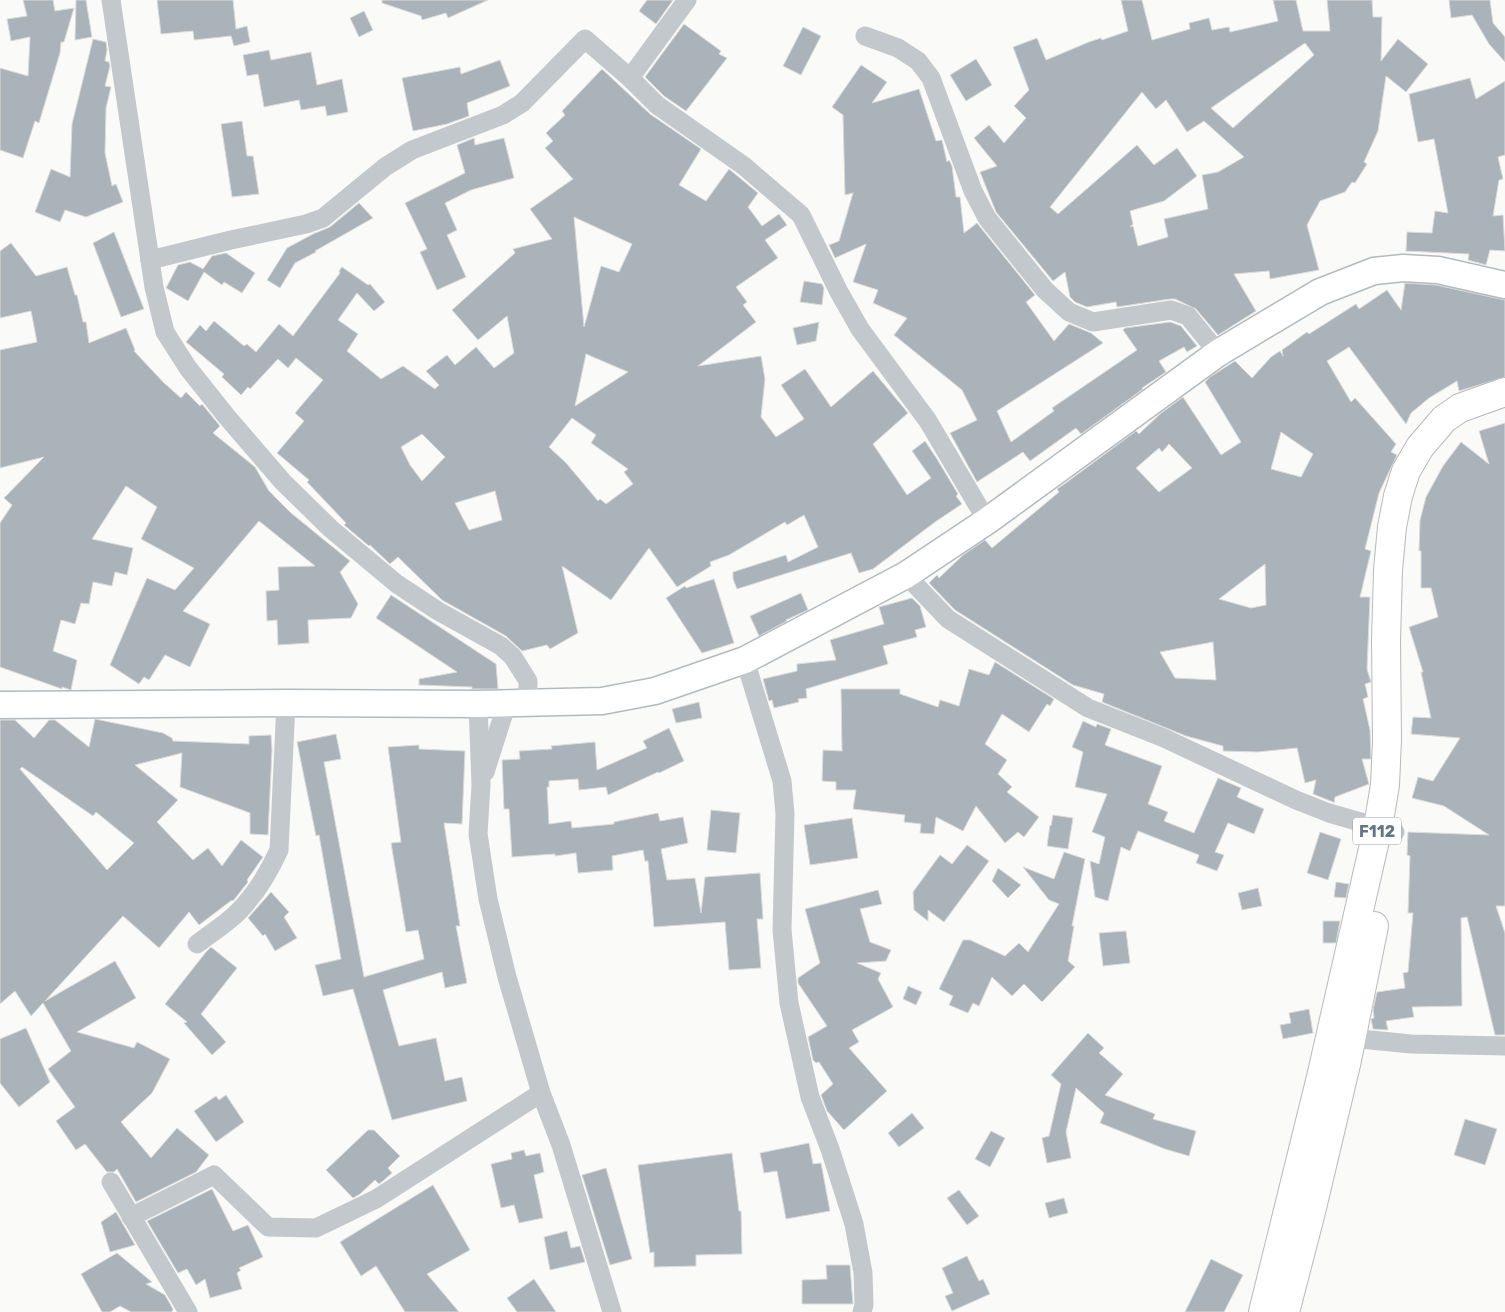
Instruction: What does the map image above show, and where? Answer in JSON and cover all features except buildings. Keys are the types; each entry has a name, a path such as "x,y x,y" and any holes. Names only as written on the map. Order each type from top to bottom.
{"main road":[{"name":"F112","path":"1285,1312 1311,1212 1351,1038 1378,905 1386,829 1384,785 1387,740 1386,641 1388,570 1392,527 1398,496 1406,471 1420,447 1444,419 1460,408 1505,392"},
{"name":"F112","path":"1263,1312 1321,1077 1386,829 1401,750 1398,640 1400,578 1406,528 1414,497 1427,469 1443,445 1455,432 1474,419 1505,408"}],"street":[{"path":"111,0 154,287 165,332 188,368 227,417 283,482 331,529 398,584 438,611 502,646 513,657 528,681 481,785"},
{"path":"630,78 687,0"},
{"path":"865,36 898,48 918,61 931,78 973,191 987,218 1046,290 1069,312 1093,322 1171,310 1188,316 1218,353"},
{"path":"150,260 306,224 324,218 385,167 412,150 503,115 522,103 585,39 630,78 657,105 744,166 801,215 839,292 860,329 928,421 987,521"},
{"path":"0,705 478,704 602,701 656,691 746,660 906,575 987,521 1218,353 1320,292 1374,271 1402,268 1438,270 1505,285"},
{"path":"906,575 948,619 1088,708 1164,738 1296,800 1329,813 1386,829"},
{"path":"746,660 782,781 785,814 782,930 789,1003 810,1097 830,1149 854,1224 863,1273 864,1305 862,1312"},
{"path":"197,944 239,911 255,893 269,871 279,850 286,703"},
{"path":"478,704 481,785 478,834 488,899 541,1093 560,1145 612,1312"},
{"path":"1351,1038 1411,1044 1505,1046"},
{"path":"131,1216 214,1175 268,1227 316,1228 376,1199 541,1093"},
{"path":"112,1182 188,1312"}]}
